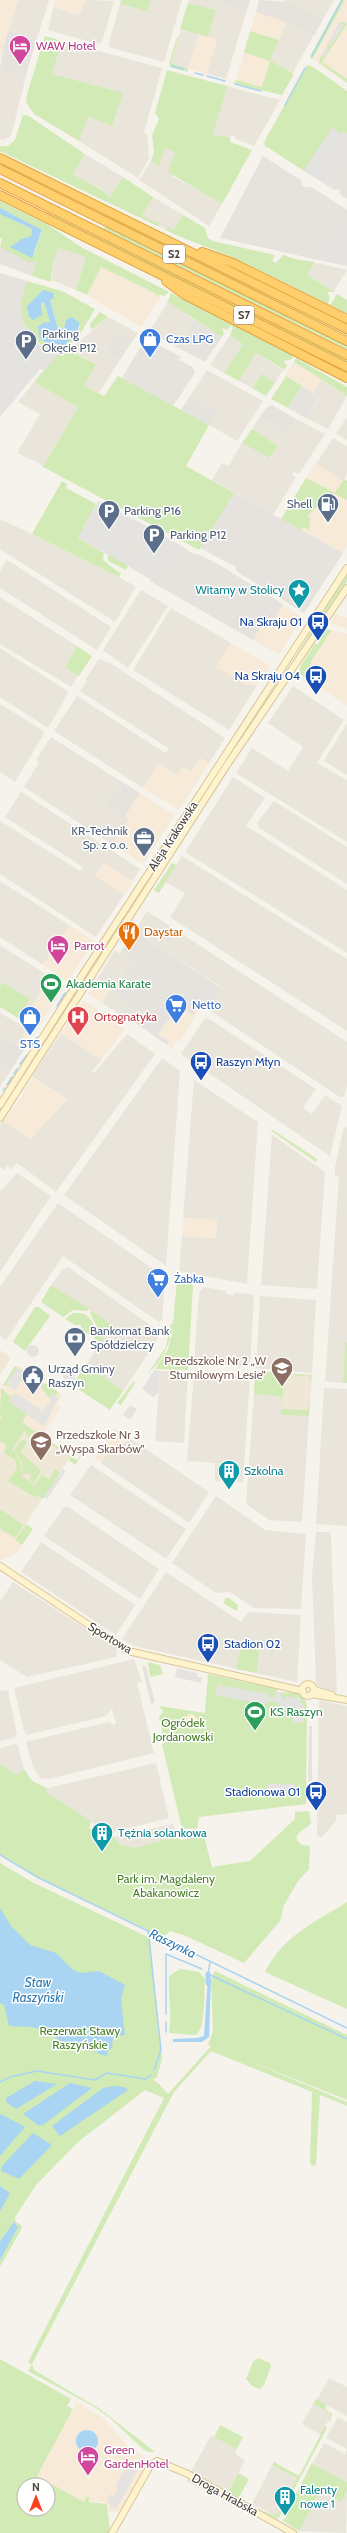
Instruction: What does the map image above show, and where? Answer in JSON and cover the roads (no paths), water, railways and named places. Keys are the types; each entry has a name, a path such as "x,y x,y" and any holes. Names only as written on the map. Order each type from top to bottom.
{"highway":[{"path":"0,158 347,329"},
{"name":"S2","path":"0,169 347,341"},
{"name":"S2","path":"0,183 347,355"},
{"name":"S7","path":"0,195 347,367"},
{"path":"173,242 233,263 347,319"},
{"path":"140,264 185,295 347,378"}],"main road":[{"name":"Aleja Krakowska","path":"0,1105 81,977 347,568"},
{"name":"Aleja Krakowska","path":"0,1118 229,762 347,588"},
{"name":"Sportowa","path":"0,1566 128,1651 303,1689"},
{"path":"313,1692 311,1685 303,1689 306,1695 313,1692 347,1700"},
{"name":"Droga Hrabska","path":"112,2533 155,2462 161,2461 184,2472 293,2533"}],"water":[{"path":"0,208 42,230 32,258 10,247 22,239 31,236 32,229 0,214"},
{"path":"43,290 54,293 53,299 50,300 58,329 64,328 66,320 72,317 80,323 77,332 65,345 49,344 40,339 38,327 43,323 50,322 44,302 41,304 42,315 33,320 29,317 27,306"},
{"name":"Staw Raszyński","path":"0,1908 11,1926 30,1945 56,1953 72,1969 80,1973 99,1971 125,1985 121,1999 125,2035 113,2036 112,2048 108,2050 107,2056 99,2054 90,2045 60,2041 48,2032 32,2027 9,2026 4,2005 0,2003"},
{"path":"208,1977 211,1979 209,2037 202,2042 173,2042 173,2039 197,2038 204,2036"},
{"path":"35,2081 57,2084 16,2109 6,2102 6,2098"},
{"path":"70,2083 92,2088 43,2125 38,2125 23,2114"},
{"path":"114,2086 124,2087 128,2090 60,2136 52,2126 103,2088"},
{"path":"1,2114 25,2127 0,2156 0,2116"},
{"path":"33,2133 52,2145 19,2179 1,2171 1,2167"},
{"path":"0,2186 10,2193 0,2212"},
{"path":"14,2222 18,2227 0,2260 0,2241"},
{"path":"83,2430 91,2430 98,2437 98,2445 91,2452 83,2452 76,2445 76,2437"}],"waterway":[{"path":"312,56 342,0"},
{"path":"171,66 183,69"},
{"path":"285,105 305,68"},
{"path":"195,73 203,75"},
{"path":"207,76 225,81"},
{"path":"235,84 261,91"},
{"path":"57,1006 65,993"},
{"path":"32,1045 37,1037"},
{"path":"20,1064 27,1055"},
{"path":"14,1074 17,1069"},
{"path":"7,1085 12,1077"},
{"name":"Raszynka","path":"0,1855 37,1877 347,2028"},
{"path":"148,1930 161,2050 154,2070"},
{"path":"166,2014 166,1954 202,1969"},
{"path":"210,1963 208,1974 347,2039"},
{"path":"208,1974 208,1983"},
{"path":"166,2022 166,2032"},
{"path":"0,2082 10,2077 37,2071 95,2080 107,2073 146,2079 151,2075"}],"place":[{"name":"WAW Hotel","path":"20,66"},
{"name":"Czas LPG","path":"150,358"},
{"name":"Parking Okęcie P12","path":"26,360"},
{"name":"Shell","path":"328,524"},
{"name":"Parking P16","path":"109,530"},
{"name":"Parking P12","path":"154,554"},
{"name":"Witamy w Stolicy","path":"299,610"},
{"name":"Na Skraju 01","path":"318,642"},
{"name":"Na Skraju 04","path":"316,696"},
{"name":"KR-Technik Sp. z o.o.","path":"144,858"},
{"name":"Daystar","path":"129,952"},
{"name":"Parrot","path":"58,966"},
{"name":"Akademia Karate","path":"51,1004"},
{"name":"Netto","path":"176,1024"},
{"name":"STS","path":"30,1036"},
{"name":"Ortognatyka","path":"78,1036"},
{"name":"Raszyn Młyn","path":"201,1082"},
{"name":"Żabka","path":"158,1298"},
{"name":"Bankomat Bank Spółdzielczy","path":"75,1358"},
{"name":"Przedszkole Nr 2 „W Stumilowym Lesie”","path":"282,1388"},
{"name":"Urząd Gminy Raszyn","path":"33,1396"},
{"name":"Przedszkole Nr 3 „Wyspa Skarbów”","path":"41,1462"},
{"name":"Szkolna","path":"229,1490"},
{"name":"Stadion 02","path":"208,1664"},
{"name":"KS Raszyn","path":"255,1732"},
{"name":"Stadionowa 01","path":"316,1812"},
{"name":"Tężnia solankowa","path":"102,1852"},
{"name":"Green GardenHotel","path":"88,2476"},
{"name":"Falenty nowe 1","path":"285,2516"}],"park label":[{"name":"Ogródek Jordanowski","path":"183,1730"},
{"name":"Park im. Magdaleny Abakanowicz","path":"166,1886"},
{"name":"Rezerwat Stawy Raszyńskie","path":"80,2038"}]}
